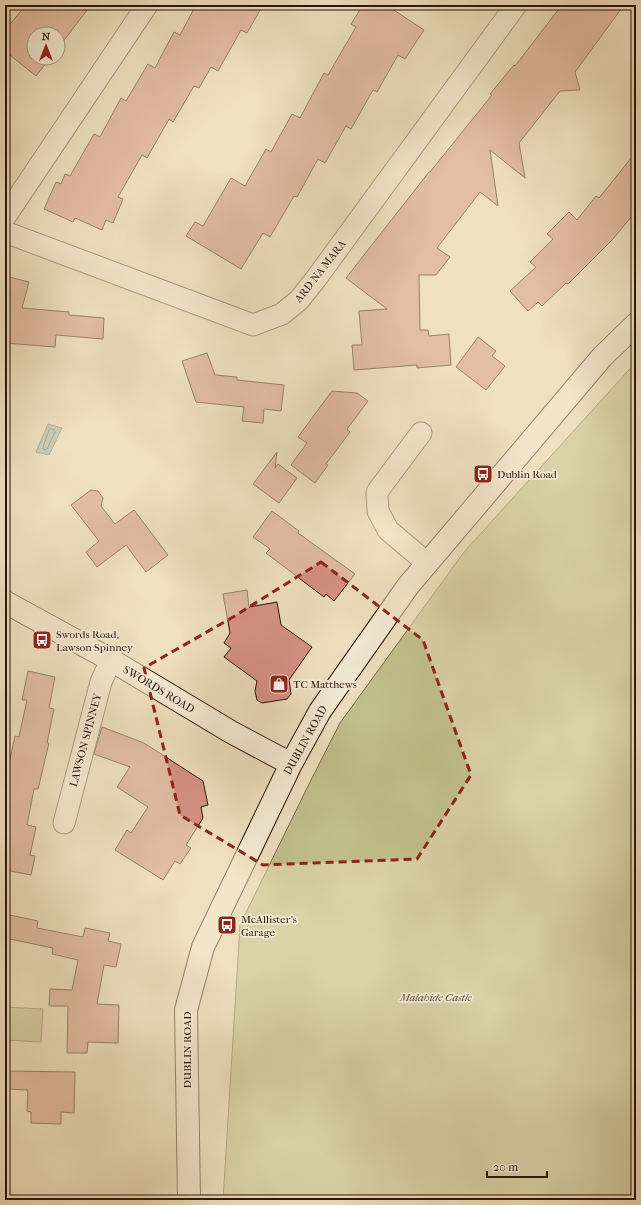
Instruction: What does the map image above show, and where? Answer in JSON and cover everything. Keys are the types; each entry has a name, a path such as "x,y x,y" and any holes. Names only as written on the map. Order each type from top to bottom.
{"main road":[{"name":"DUBLIN ROAD","path":"189,1200 186,1010 203,946 291,764 320,711 408,586 602,357 636,324"},
{"name":"SWORDS ROAD","path":"5,602 111,660 231,732 291,764"}],"street":[{"path":"5,217 147,5"},
{"name":"ARD NA MARA","path":"5,232 254,325 282,314 299,300 315,280 516,5"},
{"path":"421,433 377,492 378,511 388,530 427,563"},
{"name":"LAWSON SPINNEY","path":"64,823 101,682 111,660"}],"highlighted area":[{"path":"321,562 423,640 471,775 417,859 263,865 180,815 144,668 233,617"}],"green space":[{"name":"Malahide Castle","path":"636,362 636,1200 223,1200 240,925 309,784 340,723 464,552"},
{"path":"5,1007 43,1009 41,1042 5,1040"}],"water":[{"path":"48,424 62,428 49,455 36,452"}],"building":[{"path":"26,5 91,5 66,38 66,26 26,26 26,66 44,66 36,76 5,51 5,30"},
{"path":"196,5 263,5 247,33 241,30 218,71 211,67 199,88 194,86 173,122 169,119 147,158 142,155 118,197 123,199 113,223 106,220 102,230 75,218 73,222 44,209 56,182 61,184 65,174 70,176 94,134 100,137 121,98 126,101 148,64 155,68 174,32 180,35"},
{"path":"363,5 386,5 424,30 405,59 398,55 377,92 373,90 351,129 346,126 325,163 318,159 297,197 294,196 270,237 263,233 241,269 186,236 195,222 203,226 231,178 245,186 266,149 271,152 292,114 300,118 324,73 328,75 356,27 351,24"},
{"path":"562,5 624,5 575,72 580,90 560,91 519,143 525,178 490,150 498,206 480,192 437,248 450,257 436,275 419,275 420,330 428,330 429,336 449,334 451,365 417,368 417,365 354,370 352,345 362,345 359,311 387,309 346,278 429,172 492,95 490,94 514,65 515,66"},
{"path":"636,152 636,211 613,239 568,284 566,283 542,306 538,302 528,311 510,291 536,267 530,262 553,239 547,234 569,212 577,220 596,196 599,198"},
{"path":"5,276 29,282 22,308 69,312 69,315 104,318 103,339 56,335 55,347 5,343"},
{"path":"478,337 496,351 492,356 505,366 486,390 456,367"},
{"path":"207,353 215,375 237,377 237,380 284,385 281,411 264,409 263,423 242,421 244,407 196,402 182,361"},
{"path":"332,391 357,393 368,401 347,429 350,432 326,464 328,465 315,483 291,465 307,443 298,437"},
{"path":"277,452 275,468 278,464 297,478 279,503 253,484"},
{"path":"91,490 98,491 103,498 101,506 115,524 134,510 168,555 146,572 126,545 97,567 86,552 99,541 71,505"},
{"path":"272,511 299,531 298,533 355,574 334,601 326,594 324,597 266,553 270,549 253,537"},
{"path":"247,590 249,607 277,602 281,625 312,647 289,680 291,694 287,699 262,703 257,700 255,691 257,681 224,657 231,648 224,643 230,633 223,594"},
{"path":"28,671 55,677 49,708 54,709 47,743 49,743 38,789 34,789 27,825 36,827 30,855 35,856 31,875 5,870 5,783 15,736 19,737 27,700 22,700"},
{"path":"102,727 144,743 203,781 208,805 201,807 203,818 186,845 191,848 180,864 175,861 163,880 115,850 127,830 131,833 148,807 117,787 130,767 94,754"},
{"path":"5,914 38,921 37,928 83,937 85,928 110,933 108,941 121,944 116,967 104,965 97,1004 119,1005 118,1043 88,1042 87,1053 67,1053 68,1006 49,1006 50,989 72,990 78,960 52,954 53,948 5,938"},
{"path":"5,1071 75,1072 74,1113 61,1112 61,1124 31,1123 31,1112 27,1111 28,1090 5,1089"}],"place":[{"name":"Dublin Road","path":"483,474"},
{"name":"Swords Road, Lawson Spinney","path":"42,640"},
{"name":"TC Matthews","path":"279,684"},
{"name":"McAllister's Garage","path":"227,925"}]}
